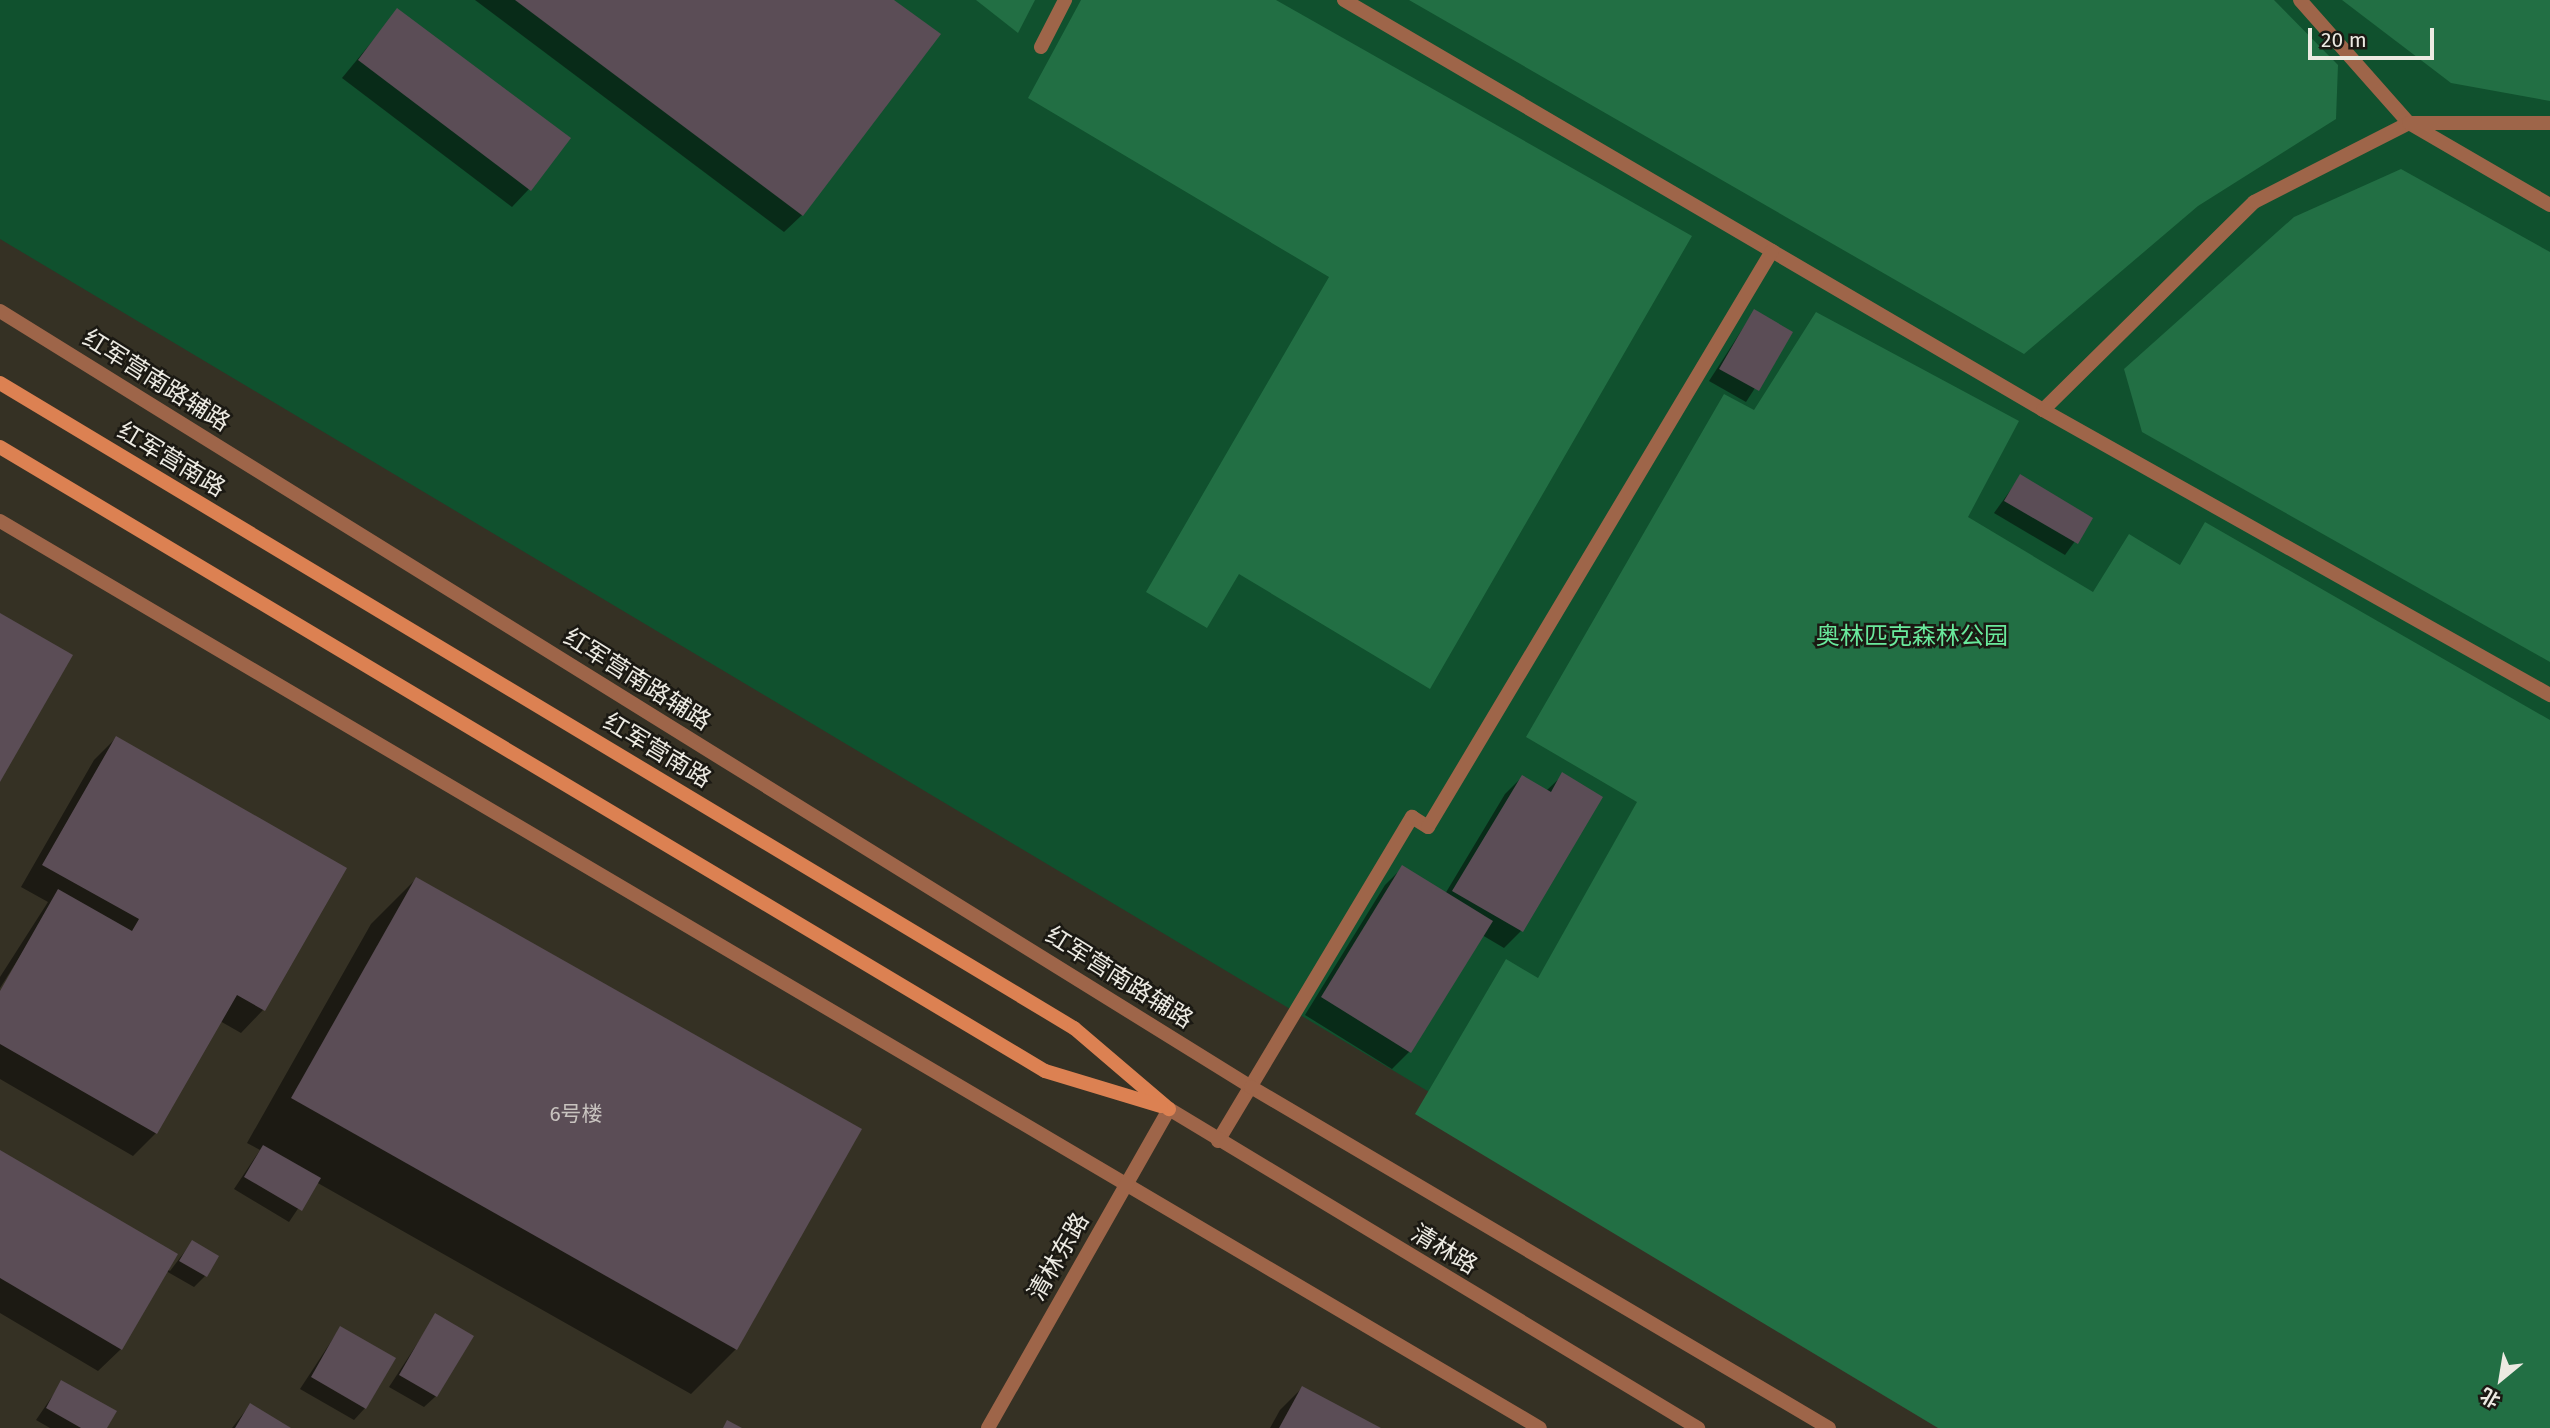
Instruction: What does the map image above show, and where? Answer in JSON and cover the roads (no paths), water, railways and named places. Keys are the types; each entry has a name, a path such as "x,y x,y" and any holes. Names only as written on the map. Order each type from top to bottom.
{"main road":[{"name":"红军营南路","path":"0,383 1074,1028 1169,1109"},
{"path":"4,450 1045,1071 1169,1109"}],"street":[{"path":"1041,47 1066,0"},
{"path":"1344,0 2043,410 2550,695"},
{"path":"2300,0 2409,123 2550,205"},
{"path":"2043,410 2254,202 2409,123 2550,123"},
{"path":"1218,1141 1412,817 1429,827 1772,251"},
{"name":"红军营南路辅路","path":"0,311 1251,1087 1829,1428"},
{"path":"0,521 1540,1428"},
{"name":"清林路","path":"1169,1109 1698,1428"},
{"name":"清林东路","path":"988,1428 1169,1109"}],"park label":[{"name":"奥林匹克森林公园","path":"1912,637"}]}
